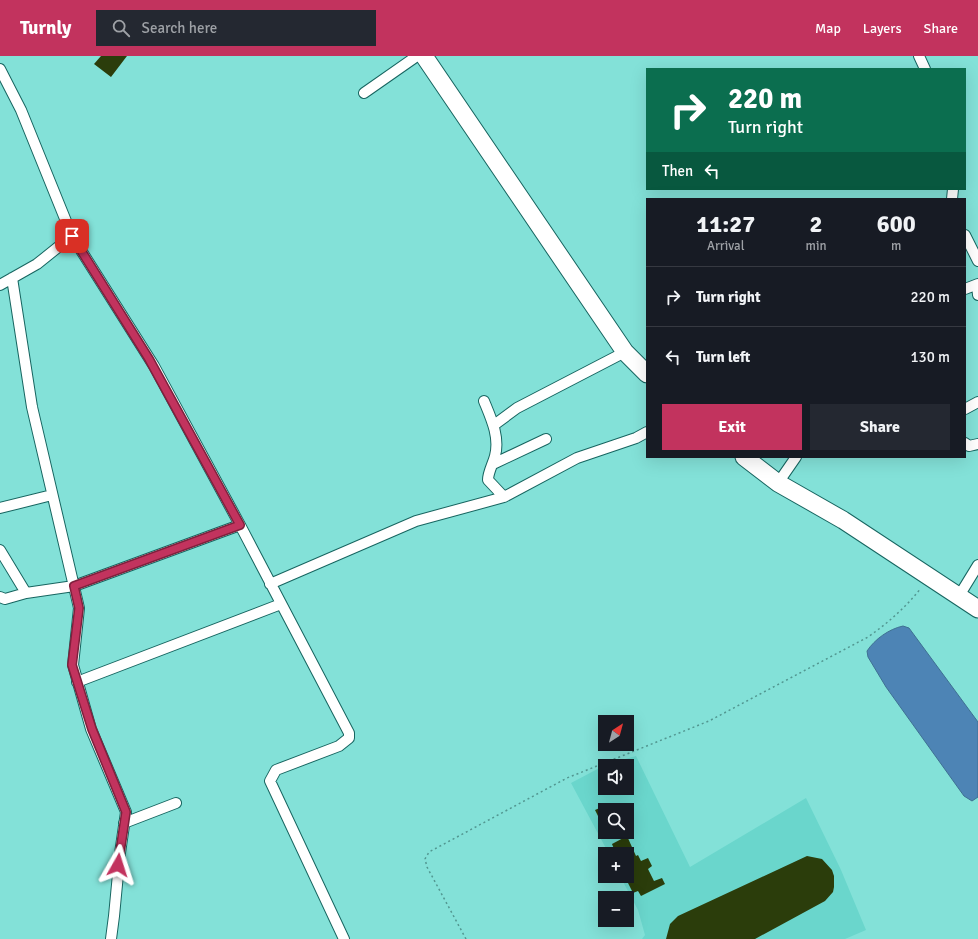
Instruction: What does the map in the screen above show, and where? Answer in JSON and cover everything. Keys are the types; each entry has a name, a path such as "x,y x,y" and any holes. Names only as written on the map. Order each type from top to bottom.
{"highway":[{"path":"424,56 625,352 646,373"},
{"path":"745,458 778,483 843,520 978,609"}],"street":[{"path":"364,92 417,56"},
{"path":"919,56 925,68"},
{"path":"1,71 21,110 72,236 152,363 240,525 349,733 349,738 339,746 276,770 270,781 344,939"},
{"path":"0,284 37,264 72,236"},
{"path":"966,237 978,261"},
{"path":"12,278 32,407 79,608 72,665 92,729 126,812 120,852 111,939"},
{"path":"966,289 978,288"},
{"path":"494,425 517,408 625,352"},
{"path":"484,400 494,425 496,452 488,475 488,480 504,498"},
{"path":"966,408 978,402"},
{"path":"270,584 416,521 504,498 577,458 636,438 646,433"},
{"path":"493,464 546,439"},
{"path":"966,444 969,446 978,444"},
{"path":"778,483 795,458"},
{"path":"0,508 52,494"},
{"path":"0,597 6,599 26,593 74,586 240,525"},
{"path":"0,550 26,593"},
{"path":"959,596 978,565"},
{"path":"77,682 281,604"},
{"path":"124,823 176,803"}],"path":[{"path":"466,939 427,867 425,859 430,852 567,778 709,721 868,637 881,628 907,605 929,578"}],"shaded area":[{"path":"636,756 690,867 806,798 841,870 866,930 845,939 642,939 645,935 638,910 634,902 634,891 628,891 624,883 634,883 634,847 605,847 601,839 634,839 634,803 598,803 598,833 571,783 598,769 598,795 634,795 634,759 625,759"}],"water":[{"path":"903,626 909,628 978,722 978,797 972,801 964,796 886,687 868,657 867,651 878,639 893,629"}],"building":[{"path":"101,56 127,56 111,77 94,64"},
{"path":"598,809 598,816 595,810"},
{"path":"621,839 628,839 632,847 613,847 612,844"},
{"path":"634,852 641,861 648,858 652,866 648,869 654,881 662,878 665,884 641,896 638,891 634,893 634,891 632,891 628,883 634,883"},
{"path":"807,856 822,859 832,870 834,876 833,892 825,901 755,939 666,939 670,924 678,916"}],"route":[{"path":"72,236 149,359 240,525 74,586 79,608 72,665 92,729 126,812 118,865"}]}
